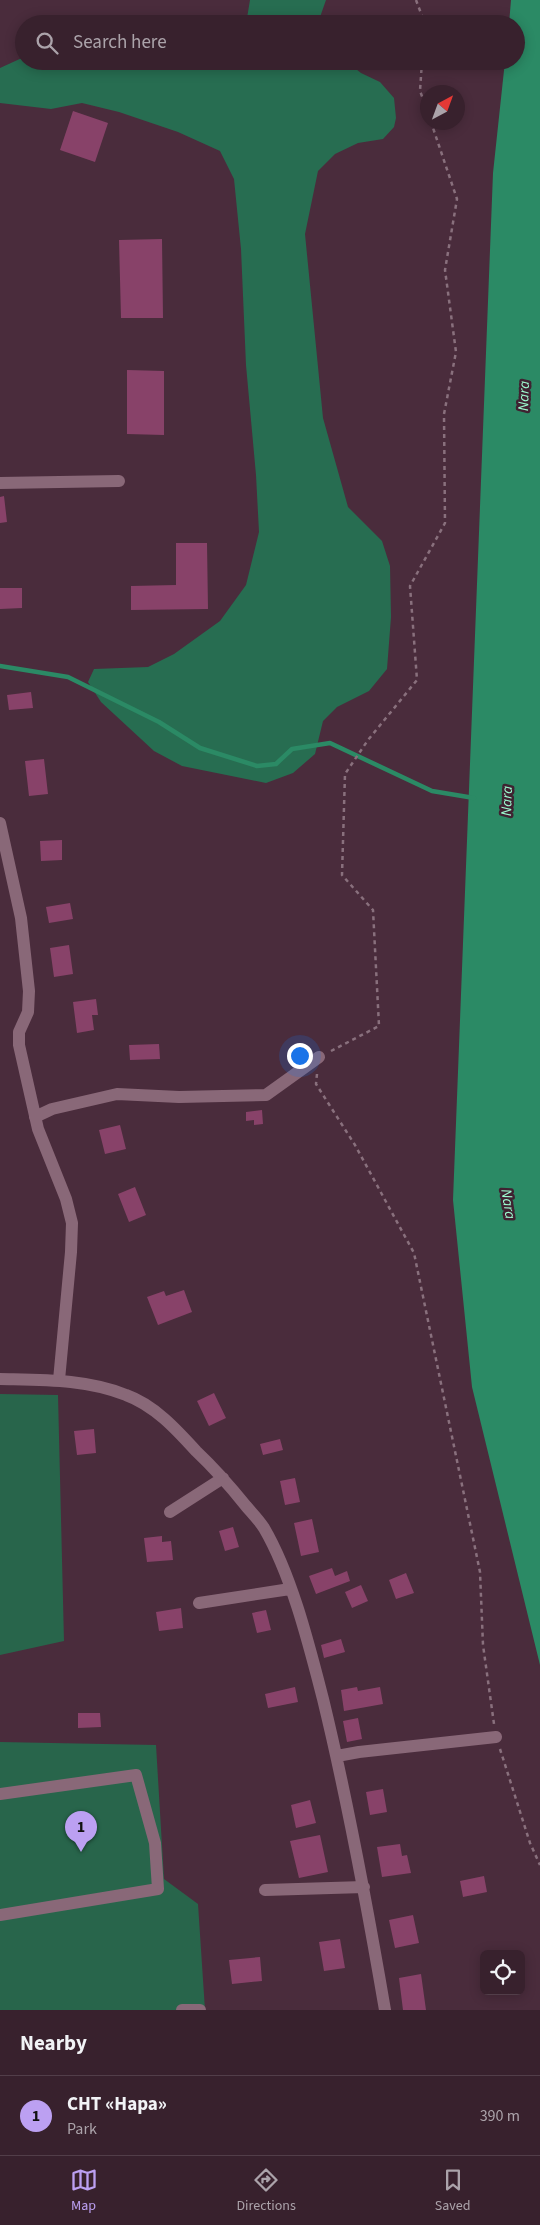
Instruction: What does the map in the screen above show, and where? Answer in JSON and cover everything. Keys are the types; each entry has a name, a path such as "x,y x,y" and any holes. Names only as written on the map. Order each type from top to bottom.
{"street":[{"path":"0,483 119,481"},
{"path":"0,822 21,918 29,991 28,1012 19,1032 19,1045 38,1129 66,1199 72,1223 72,1252 59,1380"},
{"path":"35,1117 52,1109 117,1094 178,1097 266,1095 319,1057"},
{"path":"0,1379 59,1380 99,1386 127,1395 146,1404 171,1425 223,1478 263,1526 278,1556 310,1650 337,1756 364,1887 385,2010"},
{"path":"170,1512 223,1478"},
{"path":"199,1603 290,1590"},
{"path":"337,1756 496,1737"},
{"path":"0,1794 136,1775 155,1843 158,1889 0,1915"},
{"path":"265,1890 364,1887"},
{"path":"182,2010 200,2010"}],"path":[{"path":"416,0 422,15"},
{"path":"420,85 421,70"},
{"path":"434,130 458,199 445,270 456,352 444,414 445,523 410,586 417,680 368,740 345,774 342,875 373,910 379,1026 319,1057 316,1084 355,1145 414,1252 480,1572 483,1645 496,1737 530,1843 540,1866"}],"shaded area":[{"path":"250,0 326,0 321,15 248,15"},
{"path":"15,61 15,70 357,70 380,82 394,98 396,118 394,127 383,139 358,143 335,154 318,171 305,234 323,418 348,507 382,541 390,566 391,617 387,669 369,691 337,707 323,721 315,754 293,773 266,783 182,766 154,751 101,702 88,682 94,669 148,667 174,654 220,621 246,585 259,532 246,365 241,249 234,179 220,151 178,132 119,112 82,103 51,109 0,103 0,68"},
{"path":"0,1394 58,1395 64,1641 0,1655"},
{"path":"0,1742 156,1745 164,1879 198,1904 205,2010 0,2010"}],"water":[{"name":"Nara","path":"511,0 540,0 540,1665 472,1387 453,1200 493,173 504,70 525,70 525,15 510,15"}],"building":[{"path":"73,111 108,123 95,162 60,150"},
{"path":"162,239 163,318 121,318 119,240"},
{"path":"127,370 164,371 164,435 127,434"},
{"path":"4,496 7,522 0,523 0,497"},
{"path":"176,543 207,543 208,609 131,610 131,586 176,585"},
{"path":"0,588 22,588 22,608 0,609"},
{"path":"31,692 33,708 9,710 7,695"},
{"path":"44,759 48,794 29,796 25,761"},
{"path":"62,840 62,860 41,861 40,841"},
{"path":"70,903 73,919 49,923 46,907"},
{"path":"69,945 73,974 54,977 50,948"},
{"path":"96,999 98,1015 92,1015 94,1030 77,1033 73,1002"},
{"path":"159,1044 160,1059 130,1060 129,1045"},
{"path":"262,1110 263,1124 254,1125 254,1120 246,1121 246,1112"},
{"path":"120,1125 126,1149 105,1154 99,1130"},
{"path":"135,1187 146,1215 129,1222 118,1194"},
{"path":"184,1290 192,1312 158,1325 147,1297 164,1291 166,1296"},
{"path":"214,1393 226,1418 209,1426 197,1401"},
{"path":"94,1429 96,1453 77,1455 74,1431"},
{"path":"280,1439 283,1450 263,1455 260,1444"},
{"path":"295,1478 300,1502 285,1505 280,1481"},
{"path":"312,1519 319,1552 301,1556 294,1523"},
{"path":"233,1527 239,1547 225,1551 219,1531"},
{"path":"162,1536 162,1542 171,1541 173,1560 147,1562 144,1538"},
{"path":"332,1568 335,1576 347,1571 350,1581 316,1594 309,1576"},
{"path":"406,1573 414,1593 396,1599 389,1580"},
{"path":"361,1585 368,1601 352,1608 345,1592"},
{"path":"181,1608 183,1628 159,1631 156,1612"},
{"path":"266,1610 271,1630 257,1633 252,1613"},
{"path":"341,1639 345,1652 324,1658 321,1645"},
{"path":"295,1687 298,1702 268,1708 265,1694"},
{"path":"357,1687 358,1691 380,1687 383,1704 344,1711 341,1690"},
{"path":"78,1713 100,1713 101,1727 78,1728"},
{"path":"358,1718 362,1739 347,1742 343,1721"},
{"path":"383,1789 387,1812 370,1815 366,1792"},
{"path":"310,1800 316,1823 296,1828 291,1805"},
{"path":"320,1835 328,1872 299,1878 290,1841"},
{"path":"400,1844 402,1856 407,1855 411,1873 382,1877 377,1847"},
{"path":"484,1876 487,1892 463,1897 460,1881"},
{"path":"413,1915 419,1943 395,1948 389,1920"},
{"path":"340,1939 345,1968 324,1971 319,1942"},
{"path":"260,1957 262,1981 232,1984 229,1960"},
{"path":"421,1974 426,2010 403,2010 399,1978"}],"waterway":[{"path":"0,666 68,677 159,722 200,748 257,766 276,764 292,749 330,743 432,791 474,798"}],"place":[{"name":"СНТ «Нара»","path":"81,1852"}]}
